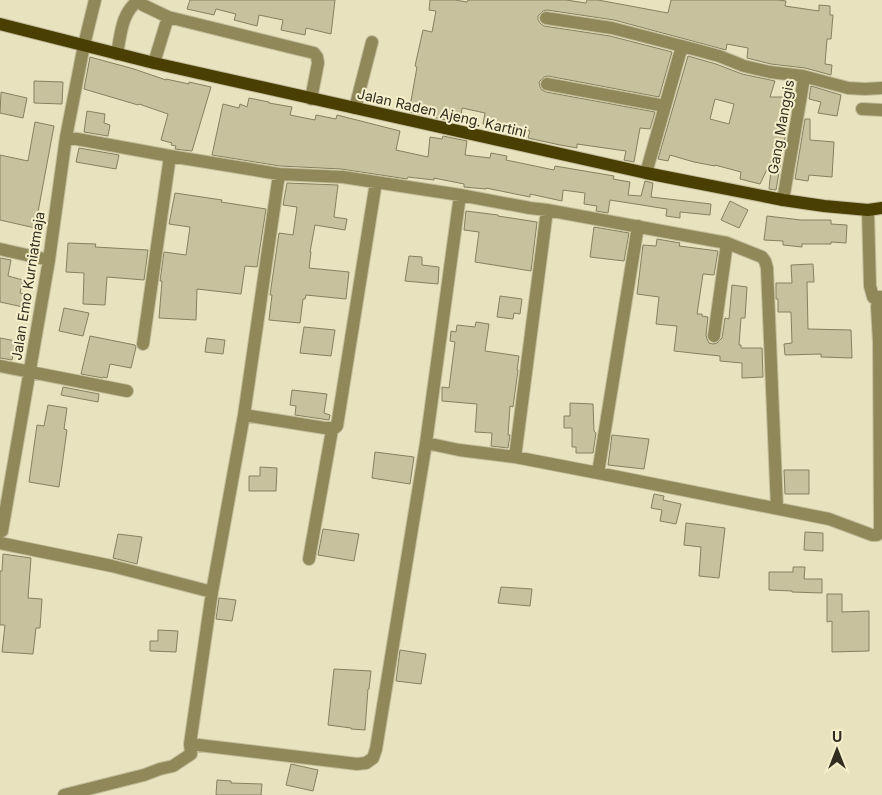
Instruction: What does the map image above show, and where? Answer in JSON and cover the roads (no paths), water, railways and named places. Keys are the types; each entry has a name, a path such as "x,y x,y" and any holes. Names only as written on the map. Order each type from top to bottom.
{"main road":[{"name":"Jalan Raden Ajeng. Kartini","path":"0,24 154,63 646,173 783,200 868,210 882,208"}],"street":[{"name":"Jalan Emo Kurniatmaja","path":"1,534 49,260 66,137 94,0"},
{"path":"117,54 122,24 128,10 139,0 143,5 168,17 314,53 317,56 318,63 311,99"},
{"path":"154,63 168,17"},
{"path":"546,18 612,28 719,56 744,66 770,72 803,76"},
{"path":"356,108 372,42"},
{"path":"646,173 682,46"},
{"name":"Gang Manggis","path":"783,200 803,76 848,88 882,88"},
{"path":"547,84 665,106"},
{"path":"862,109 882,110"},
{"path":"66,137 279,174 343,177 460,195 727,243 762,257 767,268 777,508"},
{"path":"143,344 170,156"},
{"path":"66,795 173,766 191,754 190,744 212,592 244,414 279,174"},
{"path":"308,559 332,430 338,424 376,182"},
{"path":"190,744 357,764 366,763 373,758 426,443 460,195"},
{"path":"515,457 547,210"},
{"path":"426,443 458,450 515,457 777,508 829,519 876,536 879,533 879,351 876,308 878,297 870,286 868,210"},
{"path":"598,473 638,226"},
{"path":"714,336 727,243"},
{"path":"0,249 49,260"},
{"path":"0,366 128,391"},
{"path":"244,414 333,428 332,430"},
{"path":"1,534 212,592"}]}
